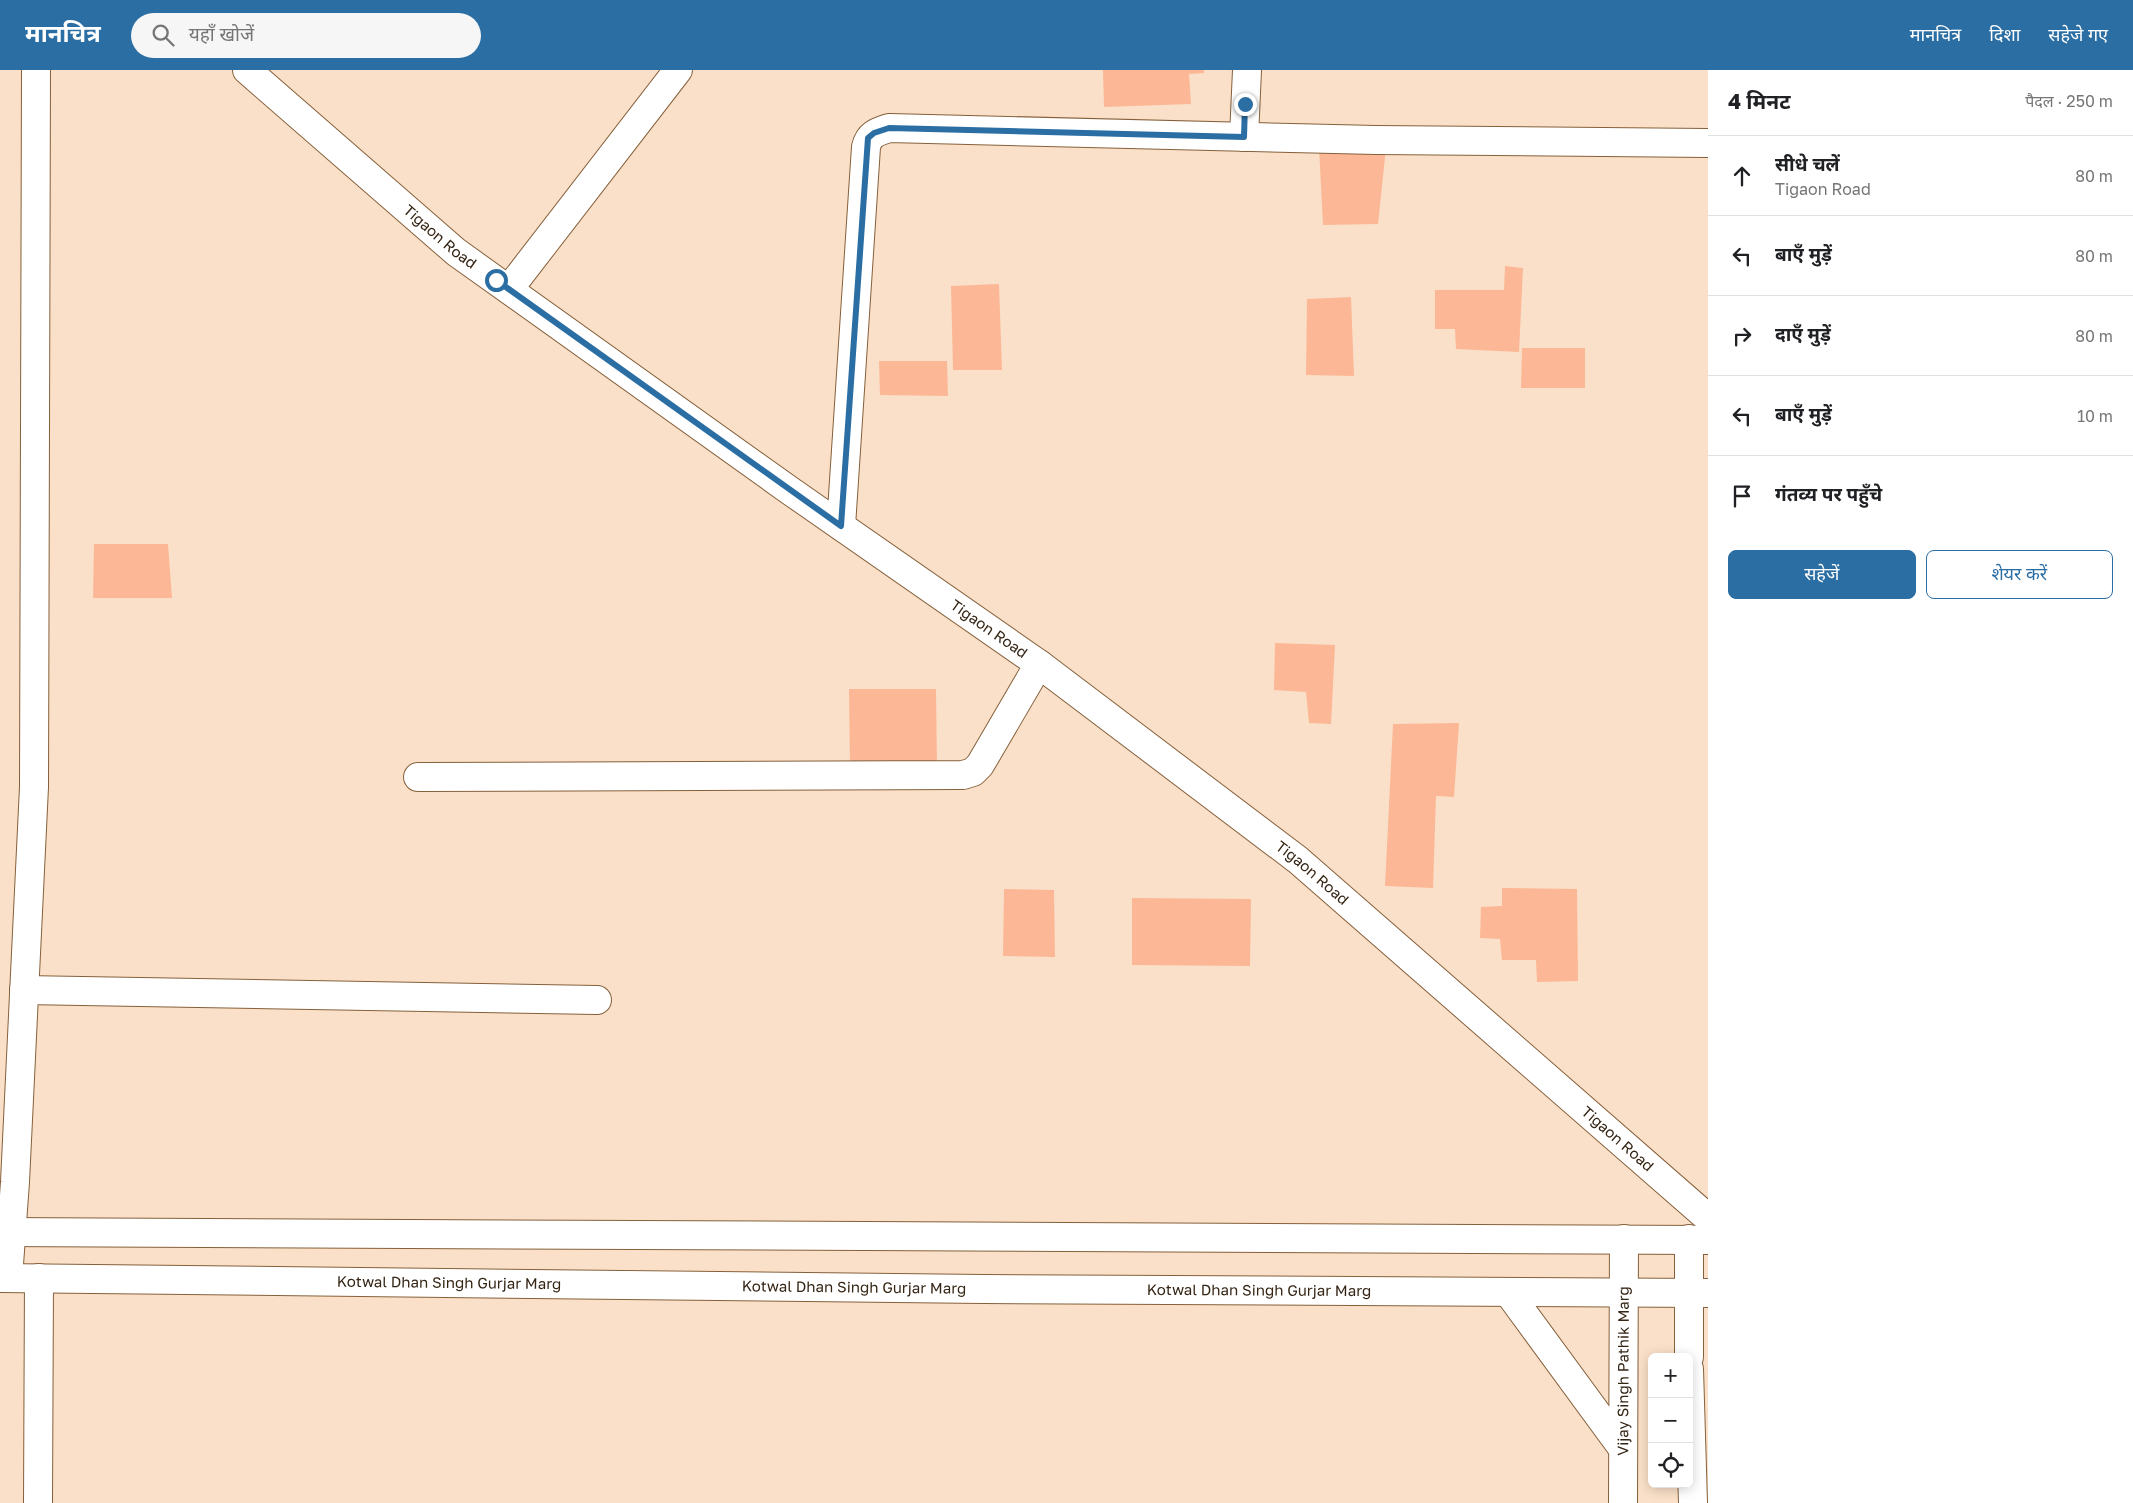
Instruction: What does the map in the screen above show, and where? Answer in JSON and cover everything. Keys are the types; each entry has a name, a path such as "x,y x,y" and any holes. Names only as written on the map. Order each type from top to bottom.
{"street":[{"path":"4,1278 6,1232 15,1182 34,787 36,70"},
{"name":"Tigaon Road","path":"247,70 456,252 841,526 1039,664 1298,860 1708,1218"},
{"path":"1244,137 1247,70"},
{"path":"509,289 673,72"},
{"path":"841,526 868,138 874,133 889,128 1244,137 1708,143"},
{"path":"418,777 963,775 973,772 980,765 1039,664"},
{"path":"24,990 597,1000"},
{"path":"6,1232 1698,1240 1698,1293 1690,1353"},
{"name":"Vijay Singh Pathik Marg","path":"1623,1503 1624,1239"},
{"name":"Kotwal Dhan Singh Gurjar Marg","path":"4,1278 984,1289 1698,1293"},
{"path":"38,1503 39,1278"},
{"path":"1508,1292 1623,1449"},
{"path":"1693,1393 1699,1428 1693,1503"}],"building":[{"path":"1103,70 1204,70 1204,73 1189,74 1191,104 1104,107"},
{"path":"1319,148 1386,148 1378,224 1323,225"},
{"path":"1505,266 1523,268 1519,352 1456,349 1455,329 1435,329 1435,290 1504,290"},
{"path":"999,284 1002,370 953,370 951,286"},
{"path":"1351,297 1354,376 1306,375 1307,299"},
{"path":"1522,348 1585,348 1585,388 1521,388"},
{"path":"879,361 947,361 948,396 880,395"},
{"path":"94,544 168,544 172,598 93,598"},
{"path":"1275,643 1335,645 1331,724 1309,723 1306,692 1274,690"},
{"path":"849,689 936,689 937,767 850,768"},
{"path":"1459,723 1454,797 1436,796 1433,888 1385,886 1393,724"},
{"path":"1502,888 1577,889 1578,981 1537,982 1536,960 1502,960 1500,939 1480,938 1481,907 1502,906"},
{"path":"1004,889 1054,890 1055,957 1003,956"},
{"path":"1132,898 1251,899 1250,966 1132,965"}],"route":[{"path":"496,280 841,526 868,138 874,133 889,128 1244,137 1245,104"}]}
